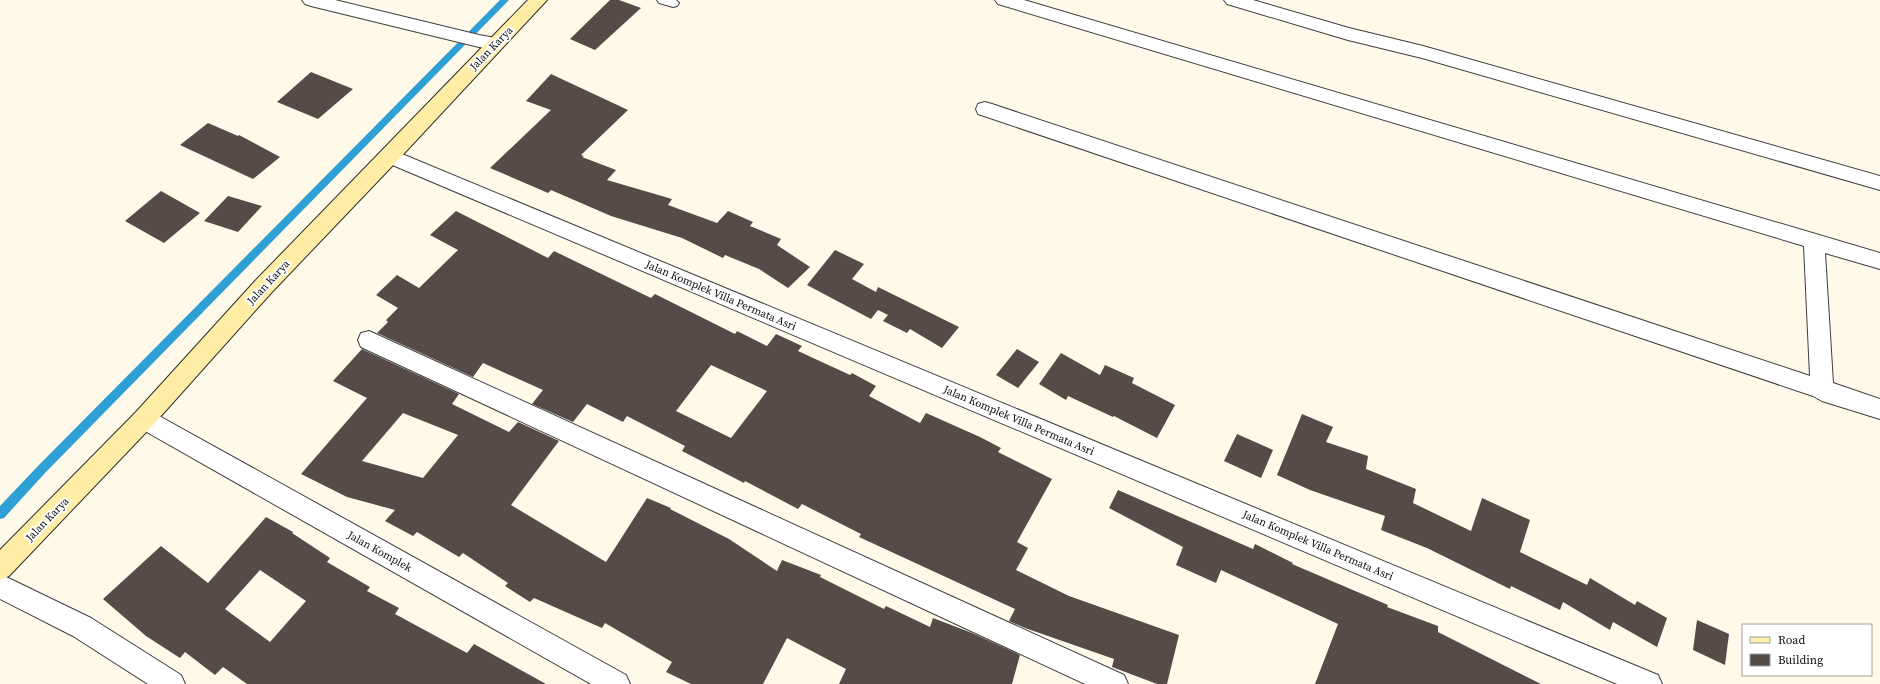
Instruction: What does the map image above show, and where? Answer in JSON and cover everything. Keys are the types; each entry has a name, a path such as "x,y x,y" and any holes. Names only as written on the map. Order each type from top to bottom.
{"street":[{"path":"311,0 487,42"},
{"name":"Jalan Karya","path":"0,568 144,419 264,286 390,156 487,42 538,0"},
{"path":"1004,0 1880,261"},
{"path":"1233,0 1348,34 1423,52 1880,183"},
{"path":"985,109 1880,410"},
{"name":"Jalan Komplek Villa Permata Asri","path":"390,156 1649,684"},
{"path":"1814,242 1822,391"},
{"path":"369,340 1115,684"},
{"name":"Jalan Komplek","path":"144,419 617,684"},
{"path":"0,586 82,627 172,684"}],"building":[{"path":"610,0 619,0 641,8 595,50 570,39"},
{"path":"311,72 353,89 318,119 277,102"},
{"path":"551,74 628,110 581,155 584,156 582,157 616,170 607,180 672,199 668,205 717,223 728,211 753,222 750,226 781,239 777,245 810,267 788,288 759,269 725,255 723,258 682,238 611,216 551,190 548,193 490,168 551,110 526,101"},
{"path":"208,123 238,136 239,135 280,157 253,179 180,145"},
{"path":"161,191 200,213 164,243 125,221"},
{"path":"228,196 262,206 238,232 204,221"},
{"path":"456,211 548,258 554,251 651,298 655,294 735,334 737,331 767,346 776,334 802,346 798,351 850,375 852,373 876,386 869,396 920,423 926,413 1001,448 998,452 1052,479 1017,542 1028,548 1016,570 1069,596 1179,635 1167,684 1157,684 1112,667 1114,659 1009,621 1015,609 859,537 861,534 802,504 798,509 745,481 744,483 682,451 685,446 627,416 623,422 587,404 573,422 532,404 543,390 483,363 473,377 377,333 388,322 386,320 398,308 376,295 397,275 419,288 458,250 430,235","holes":["711,365 767,391 731,438 676,411"]},
{"path":"835,250 864,264 852,279 876,292 878,287 959,327 942,348 910,329 907,333 883,321 888,315 878,310 871,319 807,285"},
{"path":"362,349 459,394 452,404 509,432 518,422 559,441 511,505 606,562 647,498 671,508 670,509 729,539 777,571 782,560 821,575 820,577 884,609 886,606 930,627 933,618 972,633 1020,655 1012,684 839,684 846,669 787,638 763,684 691,684 666,672 672,662 605,623 602,628 534,598 530,602 505,586 508,583 463,553 459,557 417,532 413,536 385,521 395,510 347,497 301,474 367,398 333,381","holes":["403,413 458,435 423,478 362,461"]},
{"path":"1017,349 1039,362 1018,388 996,375"},
{"path":"1061,353 1100,375 1105,365 1134,378 1132,383 1175,405 1157,438 1114,416 1113,417 1068,396 1066,400 1039,384"},
{"path":"1302,414 1333,427 1326,442 1368,456 1366,469 1416,489 1413,503 1471,531 1482,498 1530,520 1520,552 1587,585 1590,578 1635,605 1637,601 1667,618 1657,647 1613,622 1610,630 1563,602 1560,610 1511,586 1510,589 1427,548 1381,530 1385,516 1310,490 1277,475"},
{"path":"1237,434 1273,450 1261,478 1224,461"},
{"path":"1118,490 1253,549 1255,544 1293,563 1292,564 1388,605 1387,607 1438,626 1438,632 1541,684 1315,684 1338,624 1221,570 1216,583 1176,565 1183,547 1109,508"},
{"path":"266,517 293,532 292,533 330,558 327,562 370,587 367,591 399,608 395,614 467,653 474,644 546,684 247,684 223,667 215,675 185,652 180,658 146,636 103,599 161,546 208,583","holes":["260,570 306,601 270,642 225,609"]},
{"path":"1697,620 1729,634 1725,665 1693,650"}],"waterway":[{"path":"0,514 41,470 505,0"}]}
